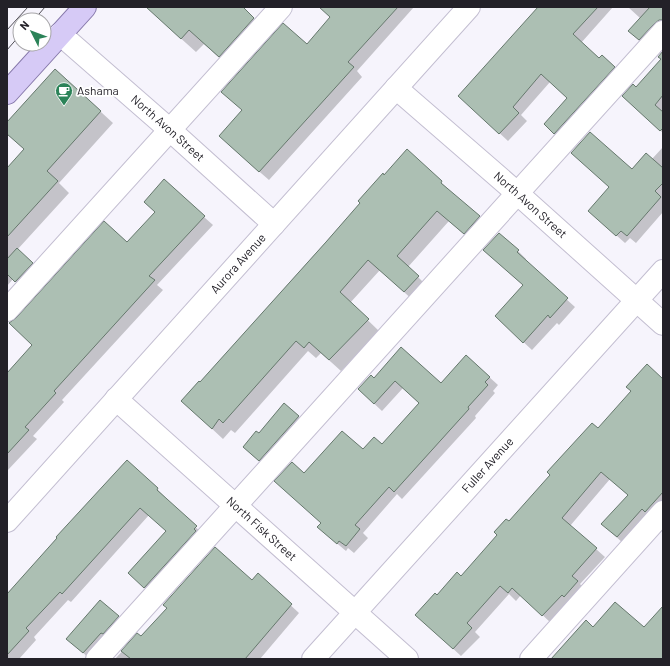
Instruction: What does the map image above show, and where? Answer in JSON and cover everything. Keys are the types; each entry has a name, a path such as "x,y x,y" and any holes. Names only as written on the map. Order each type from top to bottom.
{"main road":[{"path":"7,94 85,7"}],"street":[{"path":"7,310 281,7"},
{"name":"Aurora Avenue","path":"7,520 469,7"},
{"path":"97,659 663,32"},
{"name":"North Avon Street","path":"60,34 170,130 274,224"},
{"name":"North Avon Street","path":"396,88 517,193 663,324"},
{"name":"Fuller Avenue","path":"313,659 663,271"},
{"name":"North Fisk Street","path":"116,400 407,659"},
{"path":"531,659 663,512"}],"building":[{"path":"146,7 243,7 254,18 219,57 189,30 181,39"},
{"path":"319,7 398,7 348,62 354,67 259,172 219,136 242,110 221,92 283,23 307,44 330,17"},
{"path":"538,7 598,7 573,34 599,58 602,55 615,67 554,134 544,124 567,98 541,74 513,107 519,113 499,134 458,96"},
{"path":"650,7 663,7 663,20 659,20 654,24 639,40 628,31"},
{"path":"663,51 663,95 655,105 663,112 663,128 660,131 622,96 633,84 636,87 661,59 658,57"},
{"path":"55,69 101,111 47,171 58,181 7,237 7,168 24,149 7,134 7,122"},
{"path":"590,132 632,169 646,153 663,168 663,183 655,191 661,197 627,236 621,231 616,236 588,211 609,187 571,153"},
{"path":"407,149 442,181 441,183 480,216 464,234 437,211 397,256 419,276 404,292 368,260 340,292 369,319 329,360 309,342 304,348 296,341 223,423 219,419 212,429 181,401 199,381 200,382 326,242 360,203 358,201 383,173 384,175"},
{"path":"164,179 205,216 149,276 155,280 54,391 56,393 25,427 29,430 7,454 7,373 32,345 9,323 16,318 104,221 127,242 155,212 144,202"},
{"path":"499,233 519,250 517,252 568,298 550,318 548,315 523,343 495,316 523,285 483,250"},
{"path":"17,248 33,263 15,282 7,274 7,259"},
{"path":"401,347 441,383 466,355 490,377 485,382 488,385 468,407 469,409 394,492 389,487 355,525 360,529 346,546 339,541 337,544 317,527 321,523 274,481 292,462 304,473 342,431 363,449 374,437 382,444 419,403 395,381 374,404 358,389 371,375 374,378"},
{"path":"647,364 663,379 663,492 645,512 642,509 617,537 601,524 628,495 601,472 562,518 597,548 572,576 578,581 564,597 562,595 542,616 512,588 508,593 500,586 467,623 472,628 453,649 415,615 435,593 437,595 457,572 461,576 497,535 494,532 506,519 509,521 550,475 547,472 592,423 598,428 631,391 626,387"},
{"path":"284,403 299,416 259,461 243,447 256,431 259,433"},
{"path":"127,460 158,488 157,490 197,526 194,529 196,531 144,588 128,573 166,531 140,508 62,594 60,592 26,628 29,631 7,655 7,594 57,538 56,537"},
{"path":"215,547 252,580 258,573 292,604 245,659 131,659 121,651 137,633 141,636 167,608 163,605"},
{"path":"100,600 119,616 83,653 66,639"},
{"path":"615,602 644,627 663,606 663,659 551,659 586,620 593,627"}],"tram line":[{"path":"7,30 28,7"},
{"path":"41,12 45,7"},
{"path":"7,50 12,44"}],"place":[{"name":"Ashama","path":"64,106"}]}
